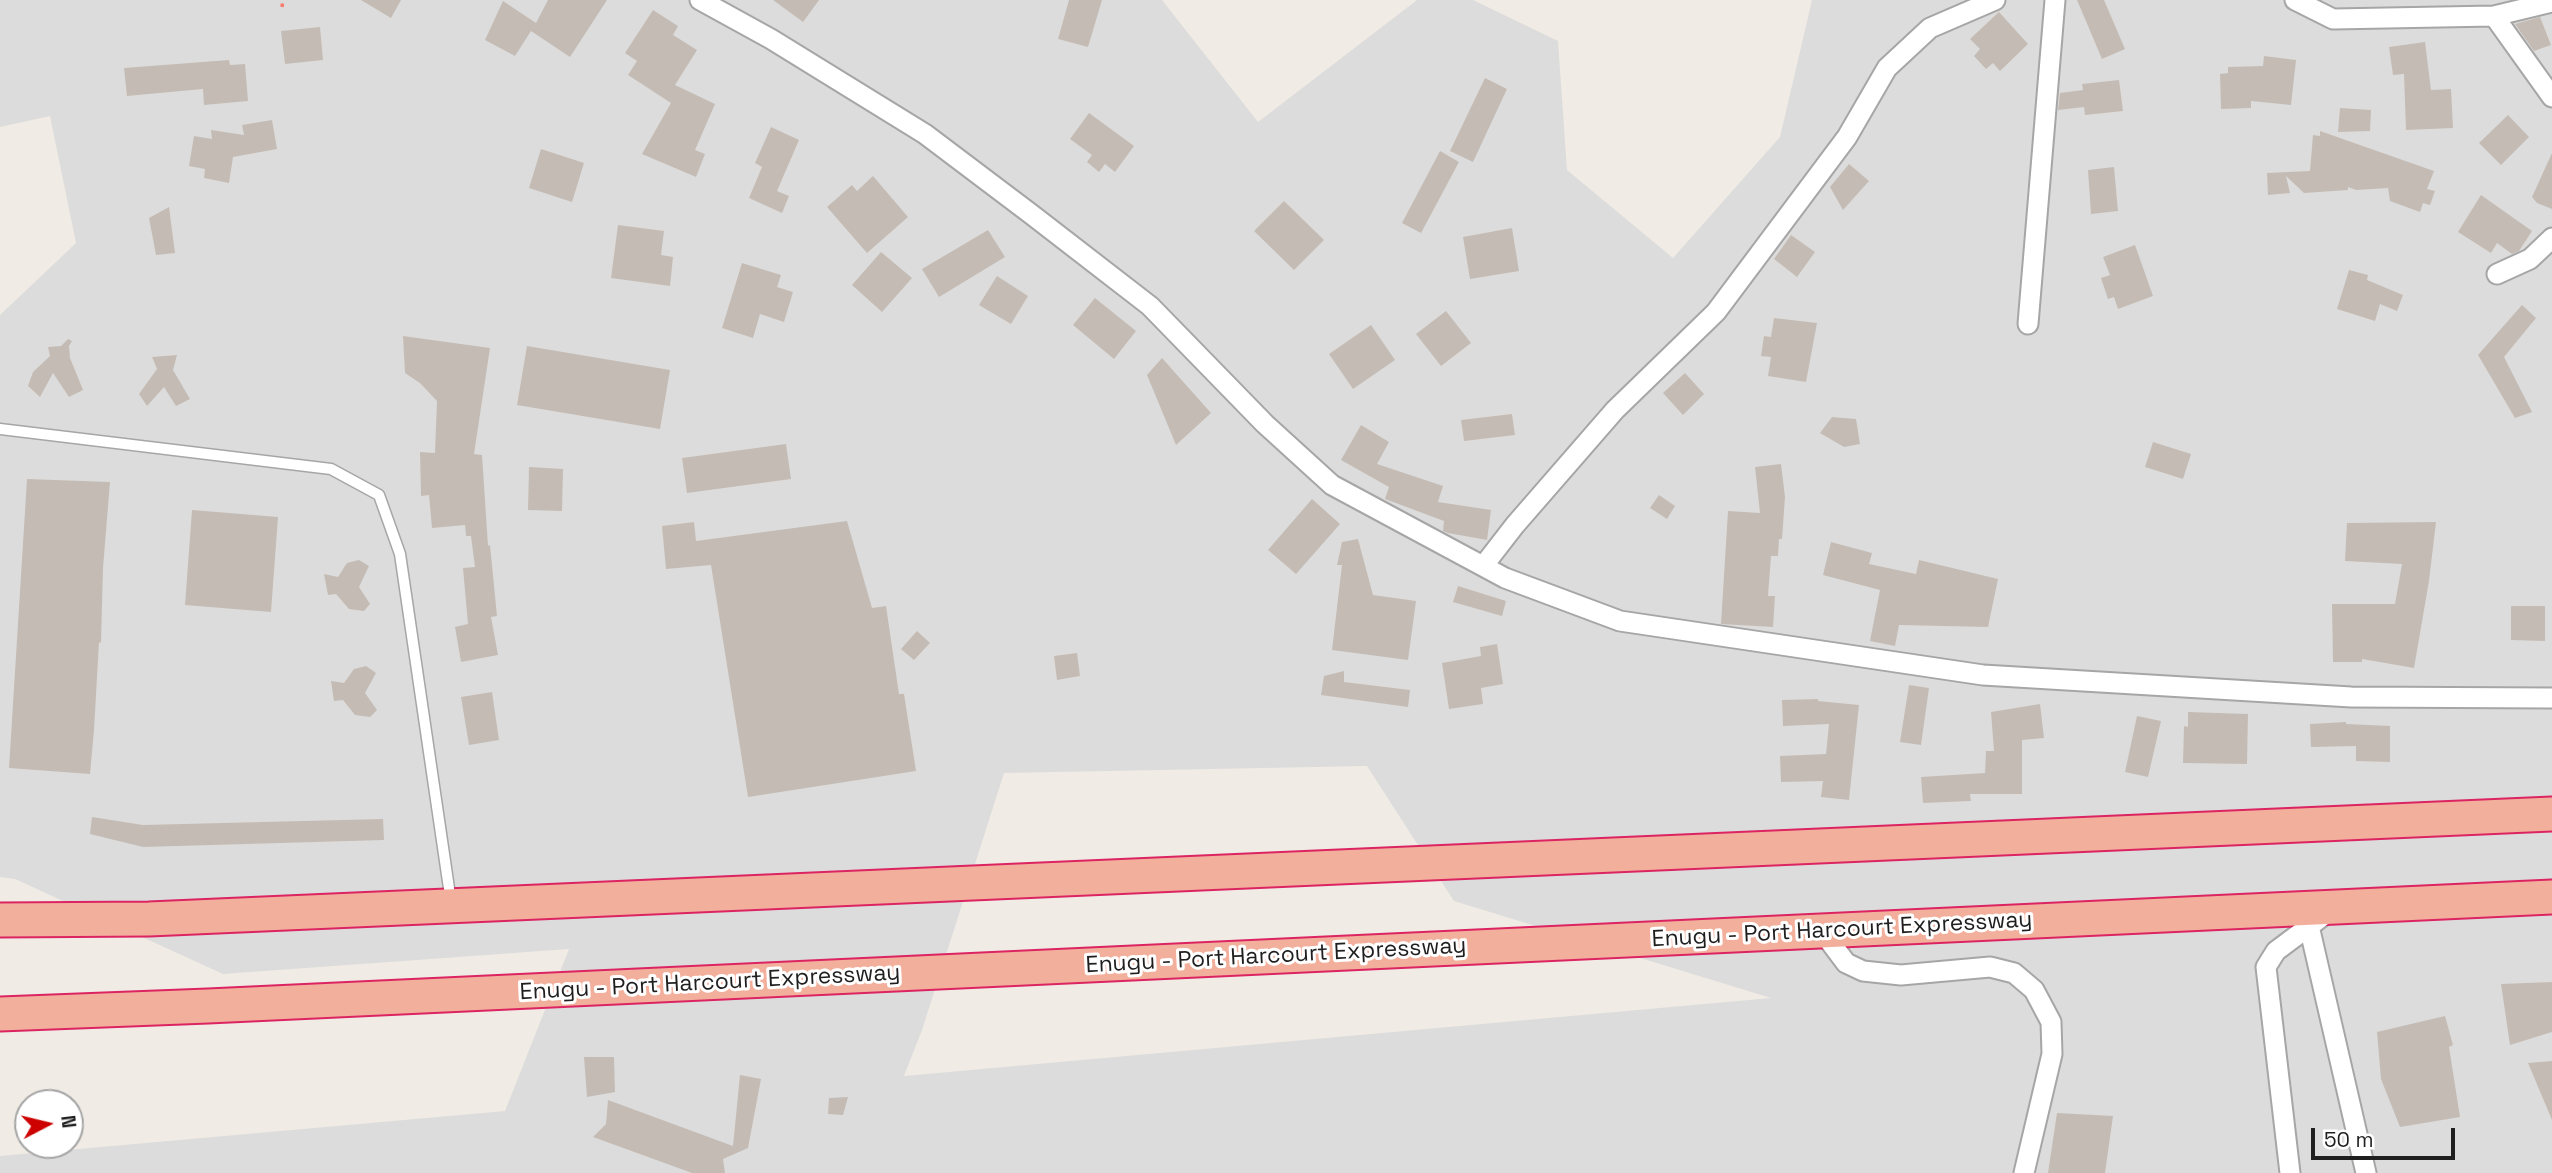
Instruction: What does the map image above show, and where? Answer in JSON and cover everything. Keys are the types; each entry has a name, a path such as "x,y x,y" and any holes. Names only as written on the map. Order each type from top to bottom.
{"highway":[{"path":"0,920 149,919 2552,814"},
{"name":"Enugu - Port Harcourt Expressway","path":"0,1014 1822,931 2322,916 2552,897"}],"street":[{"path":"700,0 771,39 925,134 1053,231 1150,306 1265,424 1332,485 1505,578 1619,621 1983,675 2351,697 2552,698"},
{"path":"1484,565 1615,410 1716,312 1847,137 1887,68 1930,28 1995,0"},
{"path":"2028,324 2055,0"},
{"path":"2295,0 2333,19 2494,16 2552,2"},
{"path":"2494,16 2552,97"},
{"path":"2497,274 2530,259 2552,238"},
{"path":"2290,1173 2266,967 2276,951 2322,916 2366,1173"},
{"path":"1822,931 1846,963 1863,971 1901,975 1990,967 2014,973 2034,990 2051,1022 2052,1054 2024,1173"}],"lane":[{"path":"0,429 331,469 379,495 400,554 452,906"}],"path":[{"path":"282,7 283,0"}],"shaded area":[{"path":"0,0 1162,0 1258,122 1417,0 1473,0 1558,41 1567,170 1673,258 1780,137 1812,0 2552,0 2552,1173 0,1173 0,1156 14,1155 14,1159 84,1159 84,1149 505,1111 569,949 223,974 15,879 0,877 0,315 76,243 50,116 0,127","holes":["1367,766 1454,901 1771,998 904,1076 922,1030 1004,773"]}],"building":[{"path":"361,0 401,0 391,18"},
{"path":"548,0 607,0 570,57 531,31 515,56 485,40 503,1 536,23"},
{"path":"773,0 819,0 803,22"},
{"path":"1069,0 1102,0 1088,47 1058,39"},
{"path":"2077,0 2104,0 2125,49 2102,59"},
{"path":"653,10 678,26 673,35 697,50 675,85 715,104 695,150 705,154 696,177 642,154 671,103 628,75 637,61 625,53"},
{"path":"1999,12 2028,44 2000,71 1993,63 1986,69 1974,56 1980,49 1970,39"},
{"path":"2540,17 2551,45 2534,51 2515,24"},
{"path":"320,27 323,60 285,64 281,31"},
{"path":"2425,42 2431,90 2451,89 2453,128 2406,130 2404,74 2393,75 2389,47"},
{"path":"2264,56 2296,60 2291,105 2251,101 2251,108 2221,109 2220,74 2228,73 2228,67 2263,66"},
{"path":"229,60 230,65 245,64 248,101 204,105 203,89 127,96 124,68"},
{"path":"1485,78 1507,89 1473,162 1450,151"},
{"path":"2119,80 2123,111 2085,115 2084,107 2058,110 2060,93 2083,90 2082,84"},
{"path":"2340,108 2371,110 2370,131 2338,132"},
{"path":"1089,113 1134,146 1115,172 1105,164 1099,172 1087,162 1092,155 1070,139"},
{"path":"2508,115 2529,137 2501,165 2479,143"},
{"path":"272,120 277,149 233,157 229,183 204,178 205,169 189,166 194,136 212,139 211,130 244,135 242,125"},
{"path":"771,127 799,140 777,191 789,196 782,213 749,198 762,167 755,163"},
{"path":"2320,131 2434,171 2427,189 2435,191 2430,205 2423,203 2420,212 2390,201 2388,188 2356,190 2348,187 2348,190 2304,193 2286,176 2290,193 2268,195 2267,173 2310,171 2313,135 2320,136"},
{"path":"541,149 584,163 572,202 529,188"},
{"path":"1440,151 1459,162 1421,233 1402,223"},
{"path":"2552,153 2552,209 2537,203 2532,197"},
{"path":"1849,164 1869,181 1843,210 1830,187"},
{"path":"2114,167 2118,211 2091,214 2088,170"},
{"path":"873,176 908,217 867,253 827,207 852,185 857,191"},
{"path":"2481,195 2532,231 2519,251 2512,254 2497,243 2491,253 2458,232"},
{"path":"1284,201 1324,240 1294,270 1254,231"},
{"path":"169,207 175,253 156,255 149,218"},
{"path":"618,225 664,231 661,255 673,257 670,286 611,278"},
{"path":"1512,228 1519,271 1470,279 1463,237"},
{"path":"988,230 1005,257 939,297 922,269"},
{"path":"1791,235 1815,252 1797,277 1774,259"},
{"path":"2135,245 2153,296 2118,309 2114,297 2108,299 2101,278 2110,275 2103,257"},
{"path":"881,252 912,278 882,312 852,285"},
{"path":"742,263 781,275 777,287 793,292 784,322 760,314 753,338 722,328"},
{"path":"2349,270 2368,275 2367,280 2403,295 2397,311 2380,304 2375,321 2337,309"},
{"path":"997,276 1028,296 1011,324 979,305"},
{"path":"1095,298 1136,331 1114,359 1073,325"},
{"path":"2522,305 2536,318 2504,357 2532,412 2515,418 2478,355"},
{"path":"1446,311 1471,343 1441,366 1416,334"},
{"path":"1774,318 1817,323 1806,382 1768,376 1771,357 1761,356 1764,336 1771,337"},
{"path":"1371,325 1395,360 1353,389 1329,354"},
{"path":"403,336 490,348 474,454 482,455 488,546 490,545 497,616 491,617 498,655 461,662 455,627 468,624 463,568 475,567 471,536 466,536 465,525 432,528 429,495 421,496 420,452 435,453 437,401 420,383 405,373"},
{"path":"68,339 72,341 69,346 70,358 83,390 69,397 53,373 40,397 28,386 33,372 50,356 48,347 61,346"},
{"path":"527,346 670,370 660,429 517,405"},
{"path":"177,355 173,370 190,399 176,406 164,387 147,406 139,394 157,369 152,357"},
{"path":"1162,358 1211,413 1176,445 1147,375"},
{"path":"1685,373 1704,394 1683,415 1663,393"},
{"path":"1512,414 1515,435 1464,441 1461,420"},
{"path":"1832,417 1856,419 1860,444 1844,447 1820,433"},
{"path":"1361,425 1389,442 1377,464 1443,486 1438,502 1491,510 1487,540 1443,531 1444,521 1385,499 1389,487 1341,460"},
{"path":"2153,442 2191,454 2183,479 2145,467"},
{"path":"786,444 791,479 687,493 682,458"},
{"path":"1781,464 1785,497 1782,539 1779,539 1778,556 1771,556 1768,596 1775,596 1773,627 1721,624 1728,511 1760,513 1755,467"},
{"path":"529,467 563,469 562,511 528,510"},
{"path":"27,479 110,482 90,774 9,768"},
{"path":"1659,495 1675,506 1667,519 1650,508"},
{"path":"1312,499 1340,524 1296,574 1268,550"},
{"path":"192,510 278,517 271,612 185,605"},
{"path":"847,521 872,608 886,606 899,694 904,694 916,771 748,797 711,565 666,569 662,526 694,522 696,541"},
{"path":"2436,522 2414,668 2362,659 2362,662 2333,662 2332,604 2395,604 2402,564 2345,561 2347,523"},
{"path":"1358,539 1373,595 1416,601 1408,660 1332,650 1342,565 1337,565 1342,542"},
{"path":"1831,542 1872,553 1869,564 1916,574 1919,560 1998,579 1988,627 1899,625 1895,646 1870,641 1880,590 1823,575"},
{"path":"359,560 369,566 359,587 370,604 364,611 349,609 336,594 328,595 324,574 338,577 347,563"},
{"path":"1458,586 1506,601 1502,616 1453,602"},
{"path":"2511,606 2545,606 2545,641 2511,640"},
{"path":"917,631 930,643 914,660 901,649"},
{"path":"1497,644 1503,684 1481,688 1483,704 1449,709 1442,663 1481,656 1480,647"},
{"path":"1077,653 1080,676 1057,680 1054,656"},
{"path":"366,666 376,673 365,693 377,710 370,717 355,715 343,700 334,701 331,681 344,683 354,669"},
{"path":"1344,671 1344,682 1410,690 1408,707 1321,695 1324,676"},
{"path":"1909,685 1929,688 1921,745 1900,742"},
{"path":"492,692 499,740 469,745 461,697"},
{"path":"1818,699 1859,705 1849,800 1821,797 1823,781 1781,782 1780,756 1826,754 1829,724 1783,726 1782,700"},
{"path":"2040,704 2044,738 2022,740 2022,794 1970,794 1971,801 1923,803 1921,777 1985,773 1986,751 1994,751 1991,712"},
{"path":"2188,712 2248,714 2247,764 2183,763 2184,726 2188,727"},
{"path":"2137,716 2161,721 2148,777 2125,772"},
{"path":"2346,722 2390,726 2390,762 2356,761 2356,746 2311,747 2310,724"},
{"path":"92,817 143,825 383,819 384,840 143,847 90,834"},
{"path":"2552,982 2552,1032 2510,1045 2501,984"},
{"path":"2445,1016 2453,1045 2449,1047 2460,1117 2400,1127 2381,1079 2377,1032"},
{"path":"584,1057 614,1057 615,1092 587,1097"},
{"path":"2552,1061 2552,1120 2528,1063"},
{"path":"740,1075 761,1079 748,1148 723,1159 725,1173 692,1173 593,1137 606,1124 608,1100 733,1146"},
{"path":"848,1097 843,1115 828,1114 829,1098"},
{"path":"2057,1113 2113,1116 2105,1173 2048,1173"}]}
